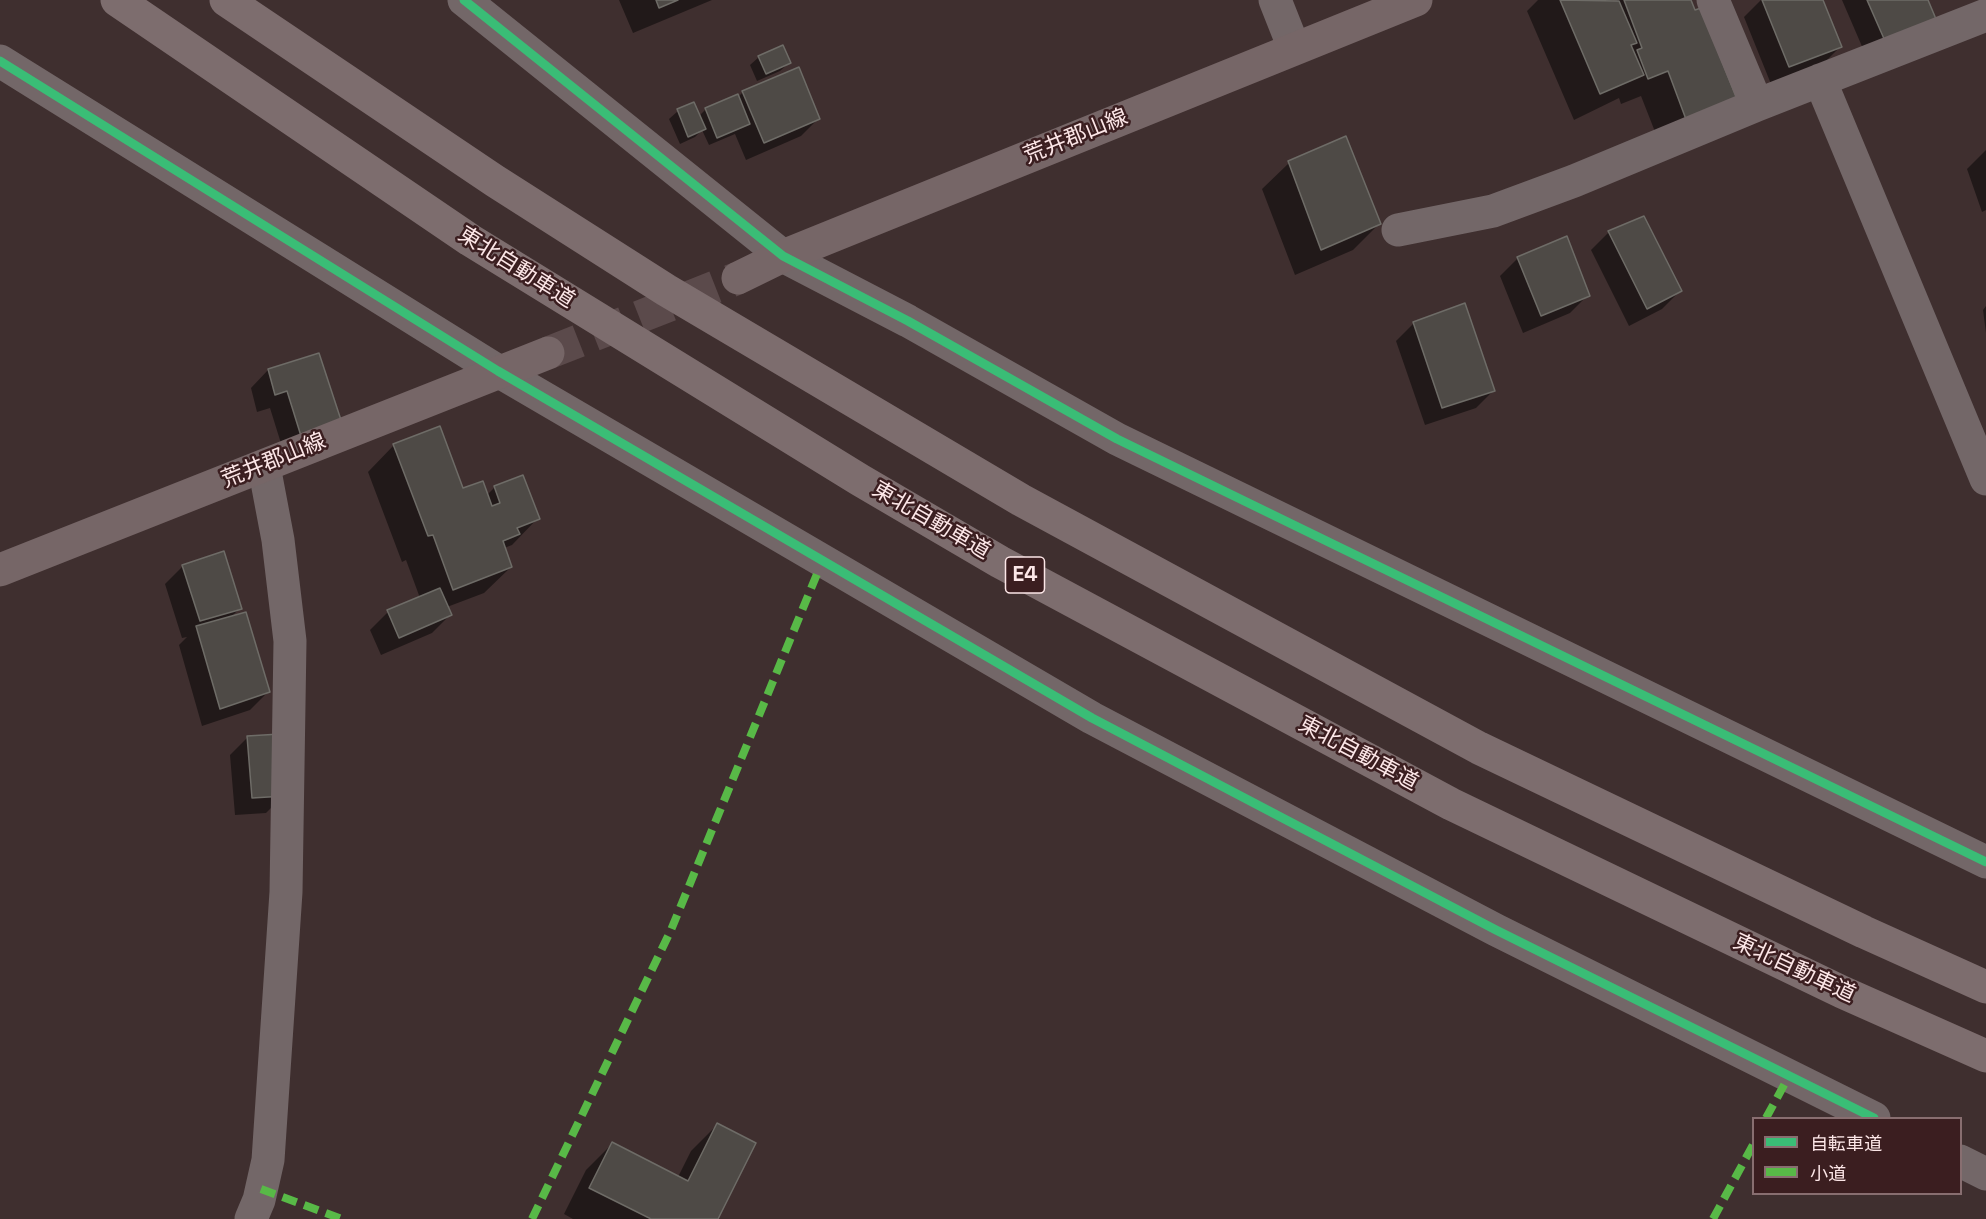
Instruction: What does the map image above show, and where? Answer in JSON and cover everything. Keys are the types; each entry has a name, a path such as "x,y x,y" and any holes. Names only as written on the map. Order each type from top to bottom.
{"highway":[{"name":"東北自動車道","path":"117,0 480,246 850,473 1000,562 1450,804 1842,992 1986,1056"},
{"path":"226,0 495,181 666,291 1021,500 1479,748 1864,932 1986,987"}],"main road":[{"name":"荒井郡山線","path":"738,278 783,256 1416,0"},
{"name":"荒井郡山線","path":"0,570 498,371 549,353"}],"street":[{"path":"464,0 783,256 908,321 1117,439 1986,862"},
{"path":"1275,0 1294,48"},
{"path":"1713,0 1757,105"},
{"path":"1398,230 1493,211 1574,181 1757,105 1986,15"},
{"path":"0,61 498,371 1092,718 1496,930 1870,1117"},
{"path":"1820,80 1986,479"},
{"path":"251,1219 268,1160 286,892 290,652 278,540 264,466"},
{"path":"1962,1162 1986,1174"}],"building":[{"path":"656,0 678,0 659,8"},
{"path":"1560,0 1619,1 1637,43 1631,45 1644,75 1600,94"},
{"path":"1624,0 1691,0 1695,10 1701,8 1738,102 1687,122 1668,71 1648,79 1637,50 1642,48"},
{"path":"1762,0 1823,0 1842,47 1789,67"},
{"path":"1867,0 1928,0 1936,19 1885,41"},
{"path":"783,45 791,63 766,74 758,56"},
{"path":"799,67 820,119 764,143 742,91"},
{"path":"738,94 750,124 717,138 705,108"},
{"path":"694,102 706,129 688,137 677,109"},
{"path":"1346,136 1381,224 1321,250 1288,161"},
{"path":"1644,216 1682,291 1647,309 1608,231"},
{"path":"1567,236 1590,296 1541,316 1517,257"},
{"path":"1465,303 1495,391 1442,408 1413,322"},
{"path":"319,353 341,420 301,436 287,391 275,395 268,369"},
{"path":"440,426 463,488 483,481 492,506 500,503 494,486 523,475 540,519 517,528 520,534 503,541 512,567 453,590 433,535 428,536 393,444"},
{"path":"224,551 242,609 200,621 182,565"},
{"path":"440,588 452,615 399,638 387,610"},
{"path":"246,612 270,692 220,709 196,626"},
{"path":"280,734 285,796 252,798 247,736"},
{"path":"717,1123 756,1143 718,1219 651,1219 589,1188 612,1142 688,1181"}],"tunnel":[{"path":"548,353 738,278"}],"marked path":[{"path":"532,1219 671,930 817,574"},
{"path":"1767,1117 1789,1076"},
{"path":"1713,1219 1752,1147"},
{"path":"261,1189 342,1219"}],"cycle path":[{"path":"464,0 783,256 908,321 1117,439 1986,862"},
{"path":"0,61 498,371 1092,718 1496,930 1872,1117"}]}
